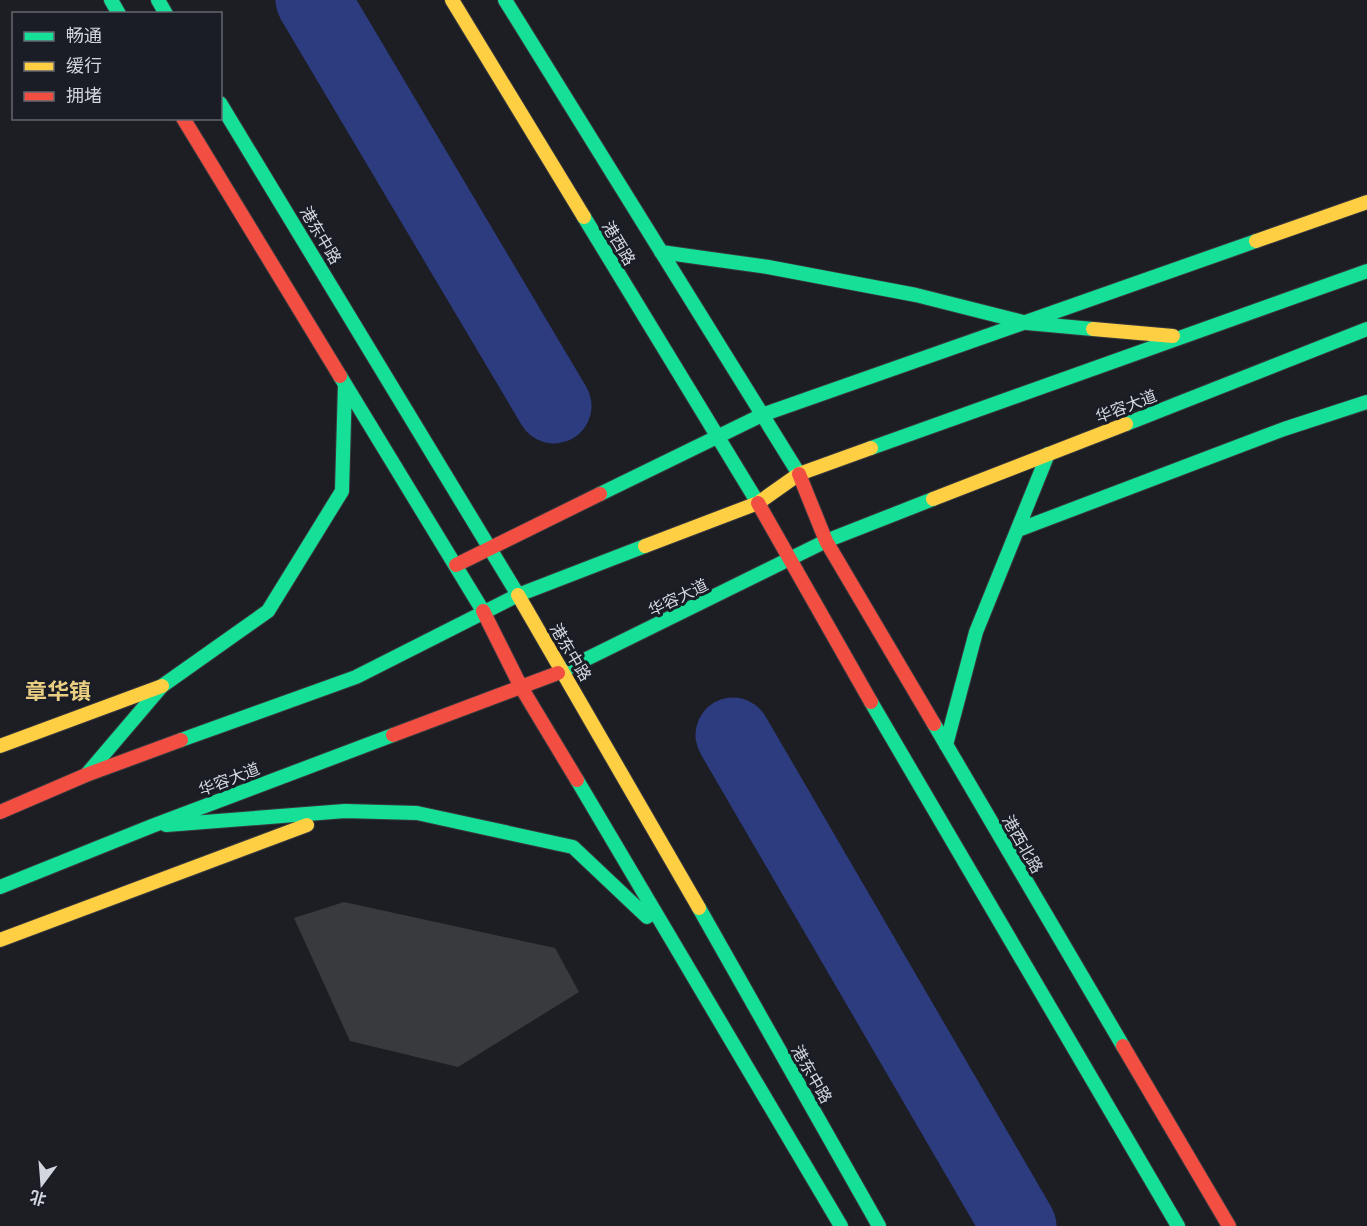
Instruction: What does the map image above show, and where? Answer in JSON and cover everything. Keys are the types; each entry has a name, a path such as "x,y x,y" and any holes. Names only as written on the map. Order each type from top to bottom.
{"main road":[{"name":"港西路","path":"452,0 758,503"},
{"name":"港西路","path":"505,0 799,474"},
{"name":"港东中路","path":"222,106 564,671 879,1226"},
{"path":"184,120 456,565 483,611 521,687 676,944 841,1226"},
{"path":"456,565 762,415 1367,202"},
{"path":"661,252 791,271 915,295 1027,323 1183,337"},
{"path":"0,812 86,775 356,677 518,595 758,503 799,474 1367,271"},
{"name":"华容大道","path":"0,887 152,826 564,671 826,541 1367,329"},
{"path":"86,775 162,686 268,611 342,491 345,384"},
{"path":"1018,530 1284,429 1367,402"},
{"path":"946,746 976,632 1048,454"},
{"name":"港西北路","path":"799,474 826,541 1228,1226"},
{"path":"758,503 789,561 1178,1226"},
{"path":"0,746 162,686"},
{"path":"152,826 345,811 417,813 573,847 676,944"},
{"path":"0,940 345,811"}],"building":[{"path":"344,902 555,948 579,992 458,1067 350,1041 294,918"}],"waterway":[{"path":"313,0 554,406"},
{"path":"733,735 1019,1226"}],"traffic: fast":[{"path":"111,0 118,12"},
{"path":"158,0 165,12"},
{"path":"505,0 799,474"},
{"path":"222,106 518,595"},
{"path":"584,217 758,503"},
{"path":"600,494 762,415 1256,241"},
{"path":"661,252 768,267 916,295 1027,323 1093,329"},
{"path":"871,448 1367,271"},
{"path":"1126,424 1367,329"},
{"path":"340,376 483,611"},
{"path":"87,774 162,686 268,611 342,491 345,384"},
{"path":"1018,530 1284,429 1367,402"},
{"path":"946,745 976,632 1048,454"},
{"path":"558,673 826,541 933,499"},
{"path":"181,740 356,677 518,595 645,546"},
{"path":"871,702 1178,1226"},
{"path":"934,724 1123,1046"},
{"path":"0,887 152,826 393,735"},
{"path":"577,780 841,1226"},
{"path":"166,825 345,811 417,813 573,847 647,917"},
{"path":"699,908 879,1226"}],"traffic: slow":[{"path":"452,0 584,217"},
{"path":"1256,241 1367,202"},
{"path":"1093,329 1173,336"},
{"path":"933,499 1126,424"},
{"path":"645,546 758,503 799,474 871,448"},
{"path":"518,595 699,908"},
{"path":"0,746 162,686"},
{"path":"0,940 307,825"}],"traffic: jam":[{"path":"184,120 340,376"},
{"path":"799,474 826,541 934,724"},
{"path":"456,565 600,494"},
{"path":"758,503 871,702"},
{"path":"483,611 521,687 577,780"},
{"path":"393,735 558,673"},
{"path":"0,812 86,775 181,740"},
{"path":"1123,1046 1229,1226"}],"district":[{"name":"章华镇","path":"58,691"}]}
